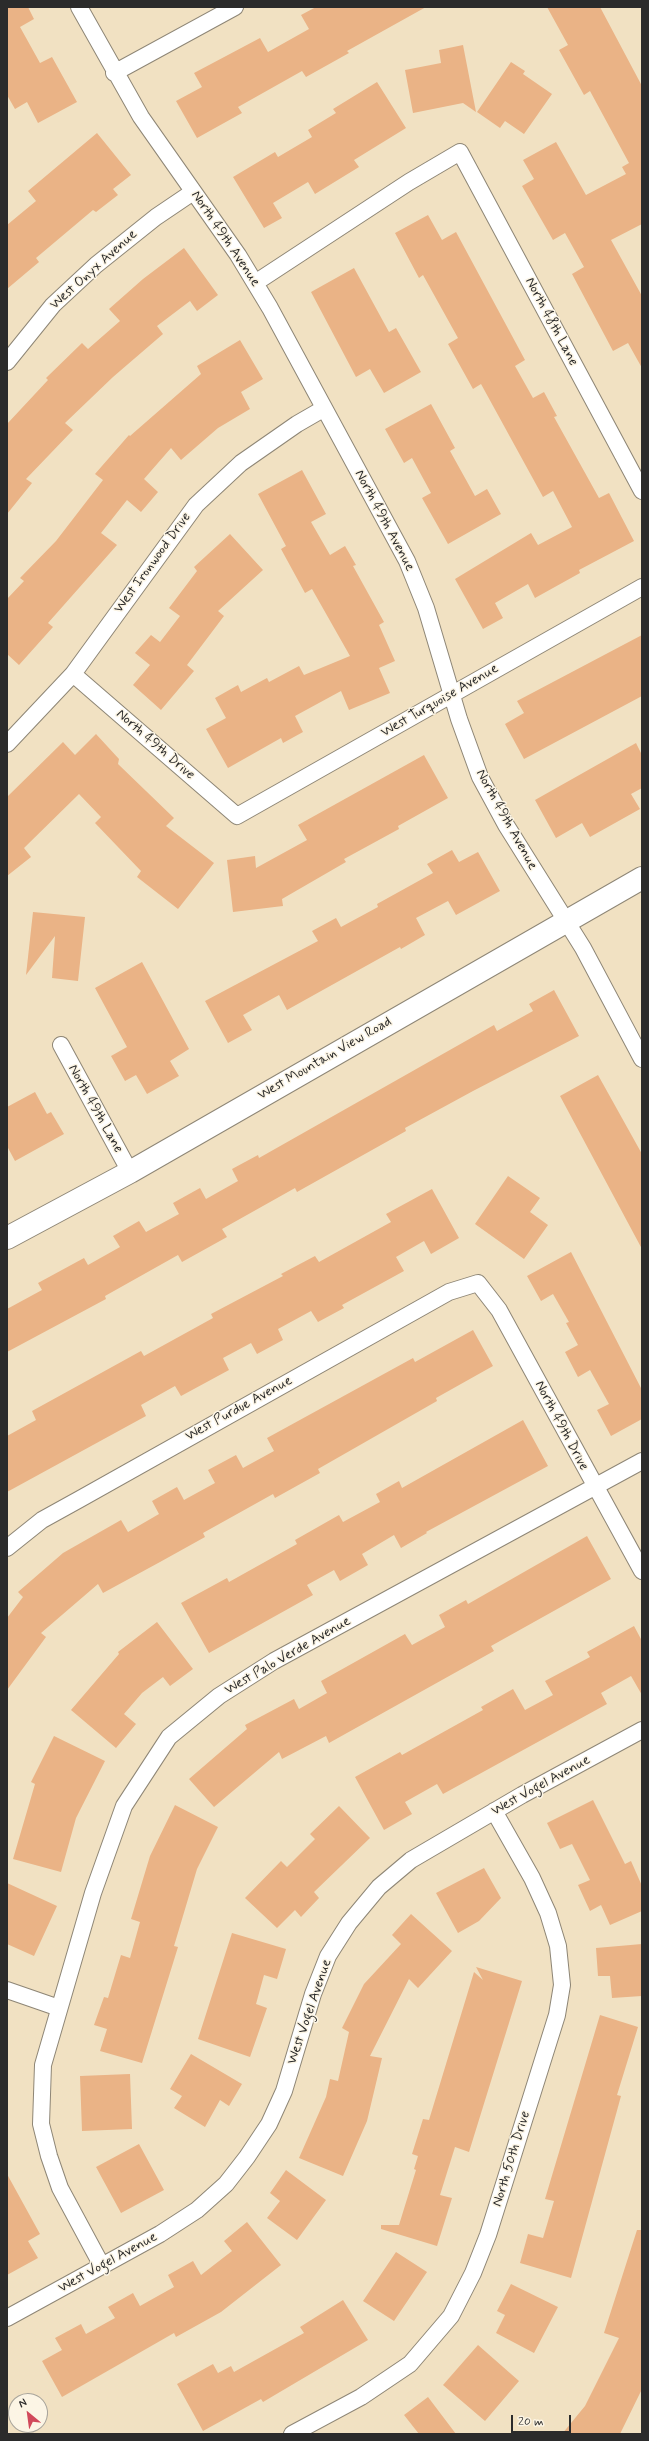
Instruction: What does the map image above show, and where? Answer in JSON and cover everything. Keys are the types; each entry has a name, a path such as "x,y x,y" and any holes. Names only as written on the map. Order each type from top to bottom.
{"street":[{"name":"North 49th Avenue","path":"79,7 114,73 141,117 238,255 255,283 407,561 426,608 452,695 480,777 506,825 566,920 642,1059"},
{"path":"114,73 235,7"},
{"name":"North 48th Lane","path":"255,283 409,182 460,152 642,491"},
{"name":"West Onyx Avenue","path":"10,353 52,305 96,265 156,217 194,192"},
{"name":"West Ironwood Drive","path":"7,744 73,674 196,505 241,463 296,424 323,409"},
{"name":"West Turquoise Avenue","path":"237,816 642,587"},
{"name":"North 49th Drive","path":"73,674 237,816"},
{"name":"West Mountain View Road","path":"7,1238 130,1172 566,920 642,878"},
{"name":"North 49th Lane","path":"61,1045 130,1172"},
{"name":"North 49th Drive","path":"478,1283 499,1310 594,1488 642,1571"},
{"name":"West Purdue Avenue","path":"7,1548 42,1520 80,1498 449,1292 478,1283"},
{"name":"West Palo Verde Avenue","path":"59,2008 71,1974 93,1893 124,1806 169,1737 219,1696 274,1661 642,1461"},
{"name":"West Vogel Avenue","path":"7,2318 160,2234 197,2210 226,2184 247,2157 269,2124 284,2091 313,1994 328,1956 349,1923 379,1887 410,1860 494,1811 642,1730"},
{"name":"North 50th Drive","path":"292,2434 361,2397 410,2364 451,2316 473,2273 488,2235 557,2015 562,1985 558,1946 548,1912 532,1878 494,1811"},
{"path":"7,1990 59,2008 43,2065 41,2124 49,2156 60,2188 102,2266"}],"building":[{"path":"7,7 28,7 34,19 20,27 40,63 52,57 77,102 38,123 27,102 15,109 7,95"},
{"path":"316,7 426,7 347,51 349,53 306,77 302,71 238,107 242,113 197,138 176,101 202,87 194,73 260,38 268,52 309,29 301,15"},
{"path":"547,7 600,7 642,86 642,224 611,240 642,296 642,368 628,343 613,351 572,274 584,267 565,233 553,240 522,186 534,179 523,160 556,142 586,195 626,174 622,167 629,163 590,91 584,95 559,50 568,45"},
{"path":"463,45 476,112 463,103 413,113 405,70 441,63 439,50"},
{"path":"511,62 525,71 523,74 552,94 524,134 505,121 500,128 477,112"},
{"path":"377,82 406,128 354,160 359,167 315,194 308,182 273,203 282,218 264,228 233,177 275,152 278,157 312,137 308,130 336,113 333,109"},
{"path":"97,133 131,175 113,189 118,195 96,212 93,210 36,258 39,262 7,289 7,225 36,201 28,191"},
{"path":"428,215 442,240 456,232 525,360 515,366 533,398 544,392 557,416 554,417 599,498 609,493 634,541 579,570 580,573 535,598 528,584 495,603 503,618 483,629 455,579 531,533 538,545 572,527 553,491 543,497 481,384 473,389 448,344 458,338 423,275 419,278 395,233"},
{"path":"184,248 218,295 197,311 190,301 157,326 163,334 113,377 65,423 73,430 26,479 32,483 7,514 7,424 48,380 46,378 82,343 88,349 120,321 109,309 143,279"},
{"path":"354,268 389,332 396,328 421,372 384,393 370,369 356,377 311,292"},
{"path":"240,340 263,379 241,392 250,409 218,428 181,460 171,448 144,479 158,492 141,512 127,500 101,533 117,545 48,623 53,627 19,665 7,654 7,599 24,581 20,578 56,541 103,480 95,474 129,435 130,436 201,374 197,366"},
{"path":"431,404 455,448 450,451 475,496 487,489 501,514 448,544 422,498 431,493 412,458 404,463 385,429"},
{"path":"302,470 326,514 311,522 330,555 345,546 356,565 353,566 384,622 379,625 395,661 379,668 390,693 349,710 341,691 295,716 303,732 283,743 281,738 228,768 206,729 226,718 215,698 238,685 241,692 267,678 269,682 299,666 304,675 350,656 312,589 305,593 281,549 286,546 258,494"},
{"path":"230,534 263,570 218,611 224,616 187,665 194,671 161,710 133,685 150,665 135,653 151,635 160,642 180,616 169,608 197,571 194,567"},
{"path":"642,635 642,696 524,759 505,724 524,713 517,701"},
{"path":"96,734 119,759 118,764 174,818 166,826 214,863 178,909 137,877 141,871 95,823 101,817 79,794 24,848 31,857 7,876 7,797 63,742 75,755"},
{"path":"636,743 642,755 642,788 631,794 640,809 590,837 582,823 556,838 535,800"},
{"path":"424,755 448,798 398,826 399,829 344,859 346,862 282,899 283,906 233,912 227,860 255,856 256,868 307,840 298,825"},
{"path":"452,850 459,862 478,852 500,891 456,915 448,901 416,918 425,935 401,949 400,947 287,1010 279,995 243,1015 252,1030 228,1043 205,1001 318,941 312,931 336,918 341,927 378,907 377,904 433,873 427,864"},
{"path":"33,912 85,917 78,981 52,978 55,936 26,975"},
{"path":"142,962 189,1049 170,1061 179,1076 147,1094 136,1075 125,1081 111,1056 127,1047 95,988"},
{"path":"554,990 579,1036 405,1128 406,1131 297,1192 295,1188 222,1229 227,1237 182,1262 178,1255 105,1296 106,1299 7,1352 7,1309 42,1290 38,1283 84,1258 88,1265 120,1247 113,1236 139,1221 146,1232 179,1214 173,1203 200,1188 206,1199 238,1181 232,1169 258,1155 259,1158 494,1025 497,1031 533,1011 529,1004"},
{"path":"598,1075 642,1154 642,1249 560,1096"},
{"path":"35,1092 47,1114 51,1112 64,1134 15,1161 7,1146 7,1107"},
{"path":"508,1176 540,1198 530,1212 548,1225 524,1259 475,1224"},
{"path":"432,1189 459,1238 431,1254 424,1241 396,1257 404,1271 342,1305 344,1308 318,1322 311,1311 278,1329 283,1340 257,1354 251,1343 223,1358 229,1370 181,1396 175,1386 141,1405 146,1416 7,1492 7,1436 36,1420 32,1411 141,1351 144,1356 213,1318 211,1314 283,1276 281,1274 315,1256 319,1262 391,1222 386,1214"},
{"path":"571,1252 642,1390 642,1419 611,1436 597,1410 609,1404 590,1370 578,1377 565,1352 578,1345 566,1323 569,1322 553,1294 541,1301 527,1276"},
{"path":"473,1330 493,1366 436,1398 437,1401 318,1469 320,1473 275,1498 273,1494 203,1533 205,1537 160,1562 103,1593 98,1584 41,1633 46,1637 7,1690 7,1618 23,1597 18,1592 63,1553 121,1520 128,1532 159,1514 152,1501 177,1487 184,1500 215,1483 208,1470 236,1455 243,1468 274,1451 267,1438 413,1358 415,1362"},
{"path":"523,1420 548,1466 426,1532 427,1533 401,1548 394,1535 362,1554 368,1565 340,1581 334,1570 307,1585 313,1595 209,1653 181,1603 227,1578 229,1582 297,1544 295,1540 339,1515 343,1522 380,1502 376,1494 399,1481 402,1488"},
{"path":"587,1536 611,1579 491,1646 494,1651 329,1743 326,1736 282,1759 279,1752 214,1807 189,1779 247,1729 245,1725 294,1699 299,1709 327,1693 321,1681 405,1634 412,1645 445,1627 439,1615 466,1600 468,1604"},
{"path":"157,1622 193,1669 170,1686 163,1677 142,1693 124,1714 136,1724 116,1748 71,1710 119,1654 118,1652"},
{"path":"634,1626 642,1641 642,1695 631,1676 601,1693 607,1704 443,1794 437,1784 405,1802 412,1814 384,1830 355,1777 400,1752 402,1755 483,1710 481,1707 513,1689 525,1710 553,1695 545,1681 590,1657 587,1652"},
{"path":"54,1736 105,1761 76,1818 61,1872 13,1859 35,1784 31,1782"},
{"path":"593,1800 625,1864 631,1861 642,1886 642,1911 610,1925 601,1905 590,1911 578,1885 590,1880 572,1844 560,1849 547,1823"},
{"path":"175,1805 218,1827 197,1869 174,1946 178,1947 142,2063 100,2051 107,2029 94,2025 104,1997 108,1998 121,1955 130,1958 140,1922 131,1919 150,1856"},
{"path":"339,1806 370,1838 314,1892 319,1898 301,1917 295,1910 277,1928 245,1898 281,1861 287,1867 315,1839 310,1834"},
{"path":"484,1868 501,1898 479,1921 458,1933 436,1893"},
{"path":"7,1883 57,1906 34,1956 7,1944"},
{"path":"411,1914 452,1951 418,1988 409,1979 370,2056 382,2058 367,2121 343,2176 299,2158 326,2097 330,2079 338,2081 349,2032 342,2028 364,1984 401,1944 392,1935"},
{"path":"232,1933 286,1949 277,1979 264,1975 256,2004 267,2008 250,2057 198,2039"},
{"path":"642,1944 642,1996 612,1998 610,1976 598,1976 596,1948"},
{"path":"476,1967 522,1981 469,2152 455,2147 440,2195 452,2198 437,2246 381,2229 381,2225 399,2225 416,2170 414,2169 418,2156 412,2154 423,2119 429,2120 474,1972 483,1980"},
{"path":"600,2015 638,2027 617,2095 621,2096 571,2278 520,2263 528,2234 543,2238 554,2201 545,2199"},
{"path":"191,2054 242,2084 229,2106 220,2100 205,2127 174,2108 182,2096 170,2089"},
{"path":"130,2074 132,2129 82,2131 80,2076"},
{"path":"139,2144 164,2190 121,2213 96,2167"},
{"path":"286,2170 326,2200 297,2240 267,2218 280,2201 270,2193"},
{"path":"7,2174 40,2234 28,2241 38,2258 7,2275"},
{"path":"247,2222 281,2265 221,2312 176,2337 174,2333 62,2397 42,2361 62,2350 55,2338 81,2324 86,2334 115,2318 108,2307 133,2293 140,2306 174,2287 168,2275 193,2261 201,2275 232,2251 224,2241"},
{"path":"637,2230 642,2230 642,2389 620,2434 562,2434 585,2406 619,2338 604,2333"},
{"path":"396,2252 427,2272 394,2321 363,2301"},
{"path":"511,2284 558,2307 534,2353 496,2333 505,2315 497,2311"},
{"path":"343,2300 368,2340 263,2402 261,2399 203,2431 177,2384 213,2364 218,2373 231,2366 234,2372 304,2333 300,2327"},
{"path":"478,2345 519,2381 485,2421 443,2385"},
{"path":"428,2397 456,2434 419,2434 404,2415"}]}
